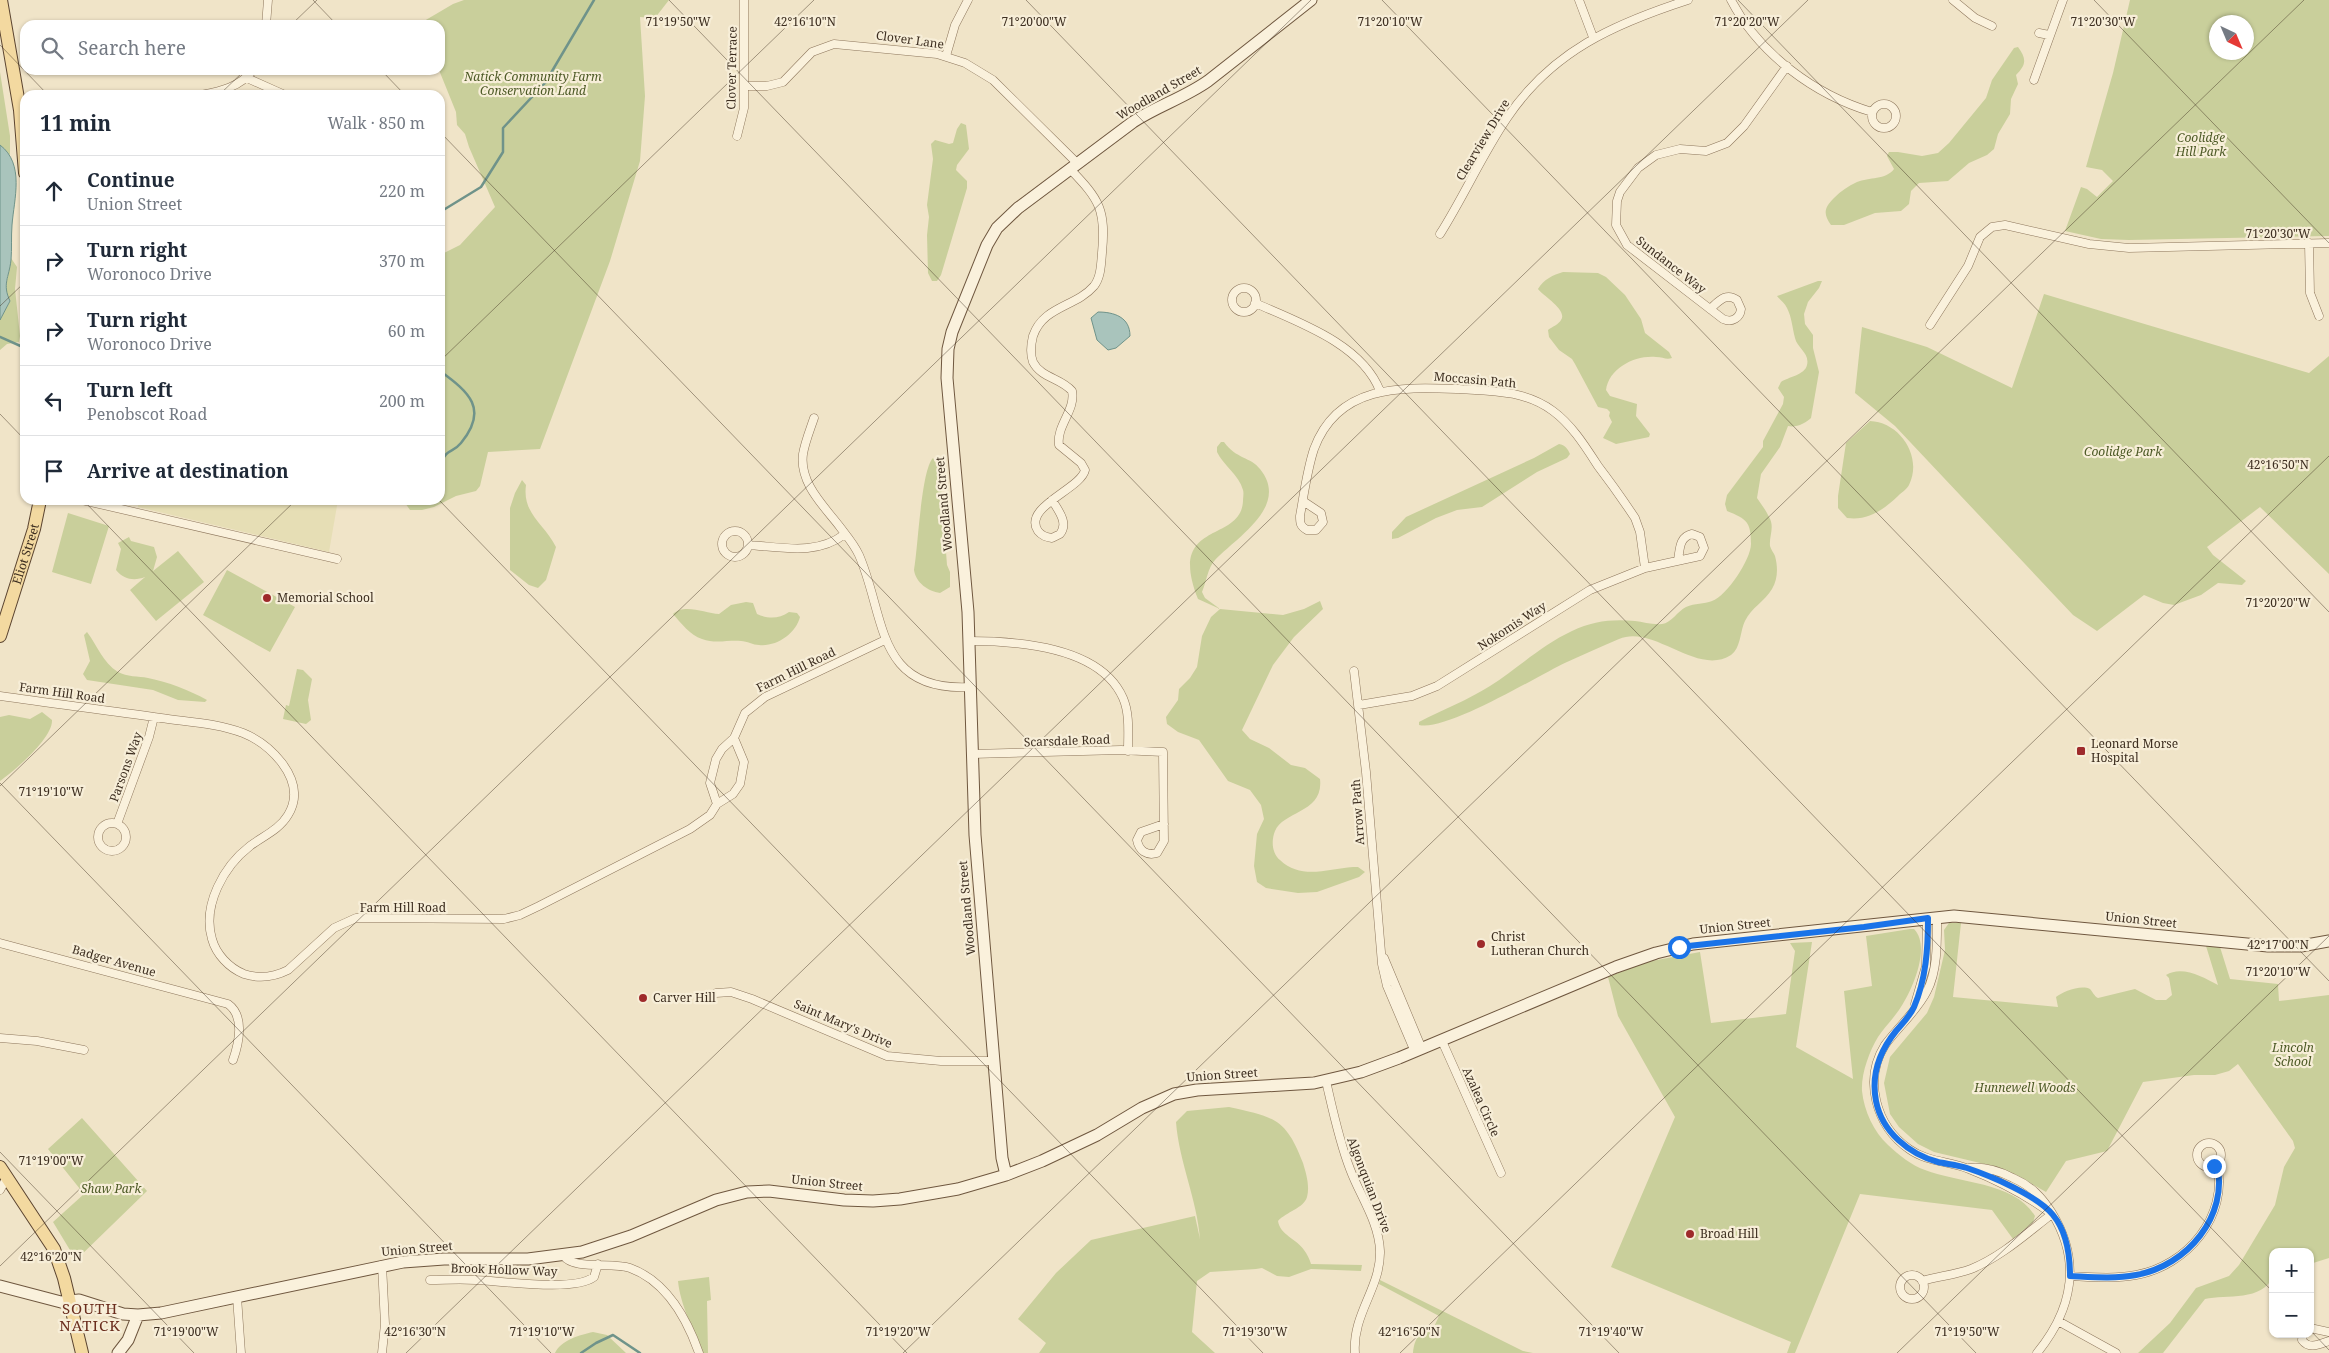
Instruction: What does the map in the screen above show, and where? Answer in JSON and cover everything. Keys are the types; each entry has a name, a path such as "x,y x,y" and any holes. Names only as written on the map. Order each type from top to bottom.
{"main road":[{"path":"1,0 20,108"},
{"name":"Eliot Street","path":"0,636 30,543 39,505"},
{"path":"3,1173 54,1249 70,1301 82,1353"}],"street":[{"path":"266,20 268,0"},
{"name":"Clover Terrace","path":"737,136 743,118 744,0"},
{"path":"946,56 957,20 968,0"},
{"name":"Woodland Street","path":"1006,1175 1002,1158 975,834 969,641 947,378 950,340 987,245 997,228 1010,214 1142,116 1199,87 1311,0"},
{"path":"1579,0 1593,37"},
{"name":"Clearview Drive","path":"1440,234 1513,110 1546,72 1593,37 1636,18 1688,0"},
{"path":"1732,0 1754,33 1787,66 1827,94 1872,112"},
{"path":"1953,0 1975,18 1992,26"},
{"path":"2034,80 2063,0"},
{"path":"2039,33 2049,35"},
{"name":"Clover Lane","path":"744,86 767,86 782,82 812,52 834,44 898,49 946,56 965,63 992,80 1073,166 1098,204 1105,227 1101,267 1094,286 1045,317 1037,327 1032,340 1031,356 1039,370 1064,383 1072,391 1073,402 1058,440 1062,449 1081,463 1085,470 1078,481 1052,500"},
{"name":"Sundance Way","path":"1710,309 1627,245 1616,225 1616,201 1632,176 1650,158 1672,150 1714,150 1733,139 1787,66"},
{"path":"226,90 249,75"},
{"path":"247,78 274,90"},
{"path":"1930,325 1968,266 1980,237 1988,229 1996,225 2005,225 2089,244 2129,248 2329,243"},
{"path":"2309,244 2310,293 2319,316"},
{"path":"1256,303 1307,326 1343,347 1369,371 1380,391"},
{"name":"Moccasin Path","path":"1303,501 1312,456 1325,429 1346,407 1362,397 1380,391 1414,387 1505,392 1535,400 1553,411 1575,432 1635,518 1640,532 1641,556 1645,568"},
{"path":"814,418 803,454 804,473 812,490 859,555 885,640 897,660 916,676 943,686 970,687"},
{"path":"1052,500 1061,514 1064,525 1060,534 1052,538 1041,534 1035,521 1052,500"},
{"path":"104,505 337,559"},
{"path":"748,545 808,549 830,544 845,534"},
{"name":"Nokomis Way","path":"1359,705 1412,696 1437,686 1590,590 1645,568 1678,560"},
{"name":"Farm Hill Road","path":"717,804 711,788 710,778 718,754 734,738 740,720 758,701 885,640"},
{"path":"969,641 1026,644 1073,656 1100,669 1114,683 1123,698 1127,714 1128,751"},
{"name":"Arrow Path","path":"1354,671 1359,705 1381,951 1387,986 1418,1050"},
{"name":"Farm Hill Road","path":"0,696 217,726 244,733 259,742 277,757 292,781 294,795 288,816 278,827 247,848 234,861 220,884 211,907 210,930 214,945 230,966 253,976 270,976 288,970 334,928 356,918 495,920 520,915 697,825 710,815 717,804 733,794 737,789 744,768 743,756 734,738"},
{"name":"Parsons Way","path":"117,824 149,737 154,717"},
{"name":"Scarsdale Road","path":"972,754 1162,752 1164,824"},
{"path":"1932,917 1926,966 1914,1008 1884,1047 1877,1064 1874,1091 1878,1110 1888,1128 1910,1150 1930,1159 1967,1168 2021,1192 2052,1214 2067,1243 2070,1276 2066,1303 2058,1321 2037,1353"},
{"name":"Union Street","path":"0,1286 61,1302 79,1300 123,1314 161,1313 382,1265 429,1259 528,1259 564,1256 631,1236 716,1200 737,1194 769,1191 844,1200 887,1200 944,1192 1006,1175 1086,1140 1142,1108 1174,1094 1197,1090 1326,1081 1374,1068 1600,973 1667,950 1708,942 1864,927 1932,917 1973,917 2268,946 2301,946 2329,941"},
{"name":"Badger Avenue","path":"0,943 221,1002 232,1007 238,1018 239,1031 234,1060"},
{"name":"Saint Mary's Drive","path":"716,994 731,992 752,999 887,1056 906,1059 994,1061"},
{"path":"0,1038 37,1041 84,1050"},
{"name":"Azalea Circle","path":"1442,1040 1501,1173"},
{"name":"Algonquian Drive","path":"1326,1081 1345,1158 1375,1226 1380,1249 1377,1274 1357,1327 1355,1353"},
{"path":"2070,1276 2135,1275 2161,1267 2189,1249 2205,1228 2219,1196 2220,1179 2217,1164"},
{"path":"0,1190 3,1173"},
{"path":"1922,1280 1957,1274 1982,1264 2004,1251 2052,1214"},
{"path":"564,1256 570,1263 630,1268 654,1282 678,1309 699,1353"},
{"name":"Brook Hollow Way","path":"430,1280 474,1280 545,1284 581,1282 594,1277 598,1264"},
{"path":"382,1265 385,1324 382,1353"},
{"path":"236,1297 241,1353"},
{"path":"119,1352 128,1340 138,1315"},
{"path":"2058,1321 2116,1353"},
{"path":"2314,1328 2320,1328 2329,1332"},
{"path":"2302,1338 2302,1340 2308,1345 2315,1346 2329,1341"}],"shaded area":[{"path":"138,505 337,505 329,552 138,507"}],"green space":[{"name":"Natick Community Farm Conservation Land","path":"464,0 669,0 655,18 640,17 645,96 640,161 610,261 540,449 488,452 480,486 476,491 456,496 445,502 445,252 460,245 495,207 465,134 457,125 456,112 441,75 445,75 445,20 426,20 453,4"},
{"name":"Coolidge Hill Park","path":"2130,0 2329,0 2329,236 2129,240 2101,239 2065,231 2081,187 2097,197 2113,181 2102,170 2086,167 2113,73"},
{"path":"2018,47 2023,55 2024,62 2016,75 2018,84 2011,99 2010,114 1998,134 1994,149 1987,155 1969,163 1948,181 1919,183 1911,191 1909,204 1901,211 1875,213 1844,225 1831,225 1826,211 1831,202 1842,191 1862,180 1882,177 1891,173 1894,169 1887,156 1889,152 1922,156 1938,153 1949,143 1986,98 1992,80 2014,48"},
{"path":"0,72 10,136 10,155 0,145"},
{"path":"961,123 966,125 969,149 957,165 956,170 967,181 967,188 941,275 937,281 932,281 928,273 927,235 929,217 927,205 933,159 931,144 935,140 949,144 953,143"},
{"path":"11,258 17,267 15,289 20,336 19,342 7,344 0,350 0,320 10,301 5,292"},
{"path":"1563,272 1598,273 1606,277 1625,295 1641,319 1645,333 1669,352 1672,358 1640,358 1624,364 1612,375 1606,390 1610,396 1637,404 1636,416 1650,434 1649,437 1616,444 1603,438 1612,422 1609,416 1610,412 1607,409 1598,407 1572,359 1559,350 1549,337 1548,330 1559,323 1562,316 1558,308 1538,289 1549,278"},
{"path":"1822,281 1808,302 1804,314 1805,324 1813,335 1813,348 1819,372 1811,418 1801,425 1788,426 1780,447 1761,474 1757,498 1771,521 1770,546 1776,560 1776,577 1769,593 1745,621 1739,644 1734,652 1718,660 1704,660 1646,638 1632,636 1619,639 1567,662 1470,712 1432,725 1419,725 1419,722 1490,686 1540,650 1572,631 1587,625 1610,621 1627,620 1662,624 1686,607 1706,603 1718,598 1731,585 1747,559 1751,544 1749,526 1739,516 1727,511 1725,504 1727,495 1763,447 1763,441 1783,404 1784,397 1778,388 1781,382 1800,373 1807,365 1807,357 1796,342 1789,312 1777,296"},
{"name":"Coolidge Park","path":"2044,294 2309,373 2329,356 2329,574 2260,507 2207,547 2213,555 2246,581 2242,585 2218,583 2201,595 2174,605 2163,603 2144,595 2097,631 2073,615 1895,426 1855,393 1862,327 1927,347 2012,388"},
{"path":"1870,421 1891,427 1899,434 1911,453 1913,474 1907,488 1881,510 1862,518 1847,518 1838,508 1846,443"},
{"path":"1221,442 1224,442 1233,452 1252,462 1260,469 1268,483 1269,496 1265,508 1257,520 1215,560 1211,567 1202,592 1205,598 1220,609 1198,599 1191,574 1191,556 1198,544 1231,523 1239,514 1243,501 1241,485 1217,452 1217,447"},
{"path":"1559,444 1565,446 1568,450 1570,454 1567,458 1537,472 1482,507 1457,510 1436,518 1398,538 1392,539 1392,532 1406,517 1534,458"},
{"path":"933,458 940,471 947,565 950,572 950,587 940,593 923,586 917,579 914,570 923,493 929,465"},
{"path":"522,480 526,485 527,504 556,547 546,580 538,588 529,585 510,570 510,508"},
{"name":"Natick Community Farm Conservation Land","path":"406,505 438,505 422,510 410,510"},
{"path":"68,513 109,526 91,584 52,572"},
{"path":"129,537 131,541 154,547 157,557 153,571 178,551 204,582 156,621 130,590 145,577 130,579 122,576 116,570 121,549 118,543"},
{"path":"227,570 295,607 270,652 203,615"},
{"path":"1320,601 1323,609 1294,637 1273,665 1242,730 1250,739 1269,748 1291,765 1305,768 1320,779 1320,790 1316,799 1310,805 1279,824 1275,831 1273,847 1277,857 1288,866 1305,872 1358,867 1365,872 1359,877 1317,892 1298,893 1266,888 1257,882 1254,866 1257,834 1264,819 1261,805 1250,790 1228,781 1199,740 1178,732 1167,724 1166,717 1178,700 1179,689 1190,678 1197,667 1202,636 1211,617 1220,609 1283,615 1304,609"},
{"path":"746,602 753,603 757,614 765,617 777,617 789,612 797,613 800,617 798,623 785,638 772,644 759,645 743,641 716,642 702,639 690,632 673,614 683,609 695,609 719,614 731,605"},
{"path":"87,632 104,659 118,672 171,684 207,700 205,702 178,700 153,690 87,680 83,674 90,661 84,635"},
{"path":"297,669 303,670 312,679 308,700 311,720 306,724 283,719 286,705 289,706"},
{"path":"42,712 52,720 51,727 46,736 32,754 0,781 0,717 9,715 30,719"},
{"name":"Hunnewell Woods","path":"1949,923 1961,923 1953,997 2058,1007 2056,997 2067,991 2082,987 2090,989 2098,998 2135,989 2156,1000 2166,1000 2172,995 2169,978 2166,975 2172,972 2192,973 2218,985 2206,946 2220,947 2230,979 2278,984 2279,1001 2329,995 2329,1258 2314,1263 2314,1248 2269,1248 2269,1282 2261,1290 2243,1295 2205,1299 2163,1353 2138,1353 2170,1323 2196,1288 2229,1276 2239,1265 2275,1205 2284,1167 2295,1148 2293,1141 2238,1064 2229,1071 2215,1075 2194,1075 2143,1082 2107,1151 2066,1161 2046,1192 2020,1177 1997,1167 1934,1152 1918,1144 1899,1127 1890,1114 1884,1083 1890,1057 1927,1013 1934,997 1945,950 1944,930"},
{"path":"1914,929 1919,937 1921,947 1918,970 1904,1002 1878,1037 1864,1070 1862,1091 1867,1113 1883,1140 1910,1163 1925,1170 1985,1185 2014,1196 2026,1205 2035,1216 2033,1222 2013,1239 1992,1210 1860,1194 1795,1353 1787,1353 1791,1342 1611,1267 1675,1117 1618,1016 1608,977 1646,962 1700,952 1711,1023 1786,1014 1795,951 1790,943 1812,942 1796,1047 1853,1079 1844,991 1872,986 1866,936"},
{"path":"1229,1107 1268,1117 1284,1128 1297,1148 1306,1175 1308,1193 1305,1201 1299,1207 1278,1221 1282,1230 1301,1246 1311,1264 1362,1265 1361,1271 1311,1269 1289,1277 1277,1276 1262,1268 1210,1272 1197,1281 1192,1332 1215,1353 1039,1353 1046,1343 1018,1319 1056,1273 1091,1240 1195,1216 1200,1239 1176,1122 1187,1111"},
{"name":"Shaw Park","path":"82,1118 147,1191 76,1260 53,1222 84,1194 48,1149"},
{"path":"709,1277 711,1300 707,1301 708,1353 702,1353 684,1308 678,1281"},
{"path":"1380,1280 1523,1351 1533,1353 1413,1353 1421,1332 1434,1327 1439,1316 1379,1284"},
{"path":"593,1332 607,1335 626,1353 555,1353 566,1341"}],"water":[{"path":"0,145 13,162 16,193 12,225 11,260 6,285 10,301 0,320"},
{"path":"1098,312 1110,313 1120,317 1127,324 1130,336 1116,348 1108,350 1097,340 1091,318"}],"waterway":[{"path":"445,209 481,187 503,152 503,128 545,83 594,0"},
{"path":"0,337 20,346"},
{"path":"445,375 467,394 472,402 474,411 474,420 469,431 461,443 445,455"},
{"path":"581,1353 613,1335 640,1353"}],"place":[{"name":"Memorial School","path":"267,598"},
{"name":"Leonard Morse Hospital","path":"2081,751"},
{"name":"Christ Lutheran Church","path":"1481,944"},
{"name":"Carver Hill","path":"643,998"},
{"name":"Broad Hill","path":"1690,1234"}],"district":[{"name":"SOUTH NATICK","path":"90,1318"}],"route":[{"path":"1679,947 1724,940 1864,927 1928,918 1926,966 1914,1008 1889,1039 1877,1064 1874,1091 1878,1110 1895,1137 1910,1150 1939,1162 1967,1168 2012,1187 2052,1214 2060,1226 2067,1243 2070,1276 2117,1277 2135,1275 2161,1267 2189,1249 2200,1237 2213,1213 2219,1196 2220,1179 2217,1164 2214,1166"}],"park label":[{"name":"Lincoln School","path":"2293,1055"}]}
